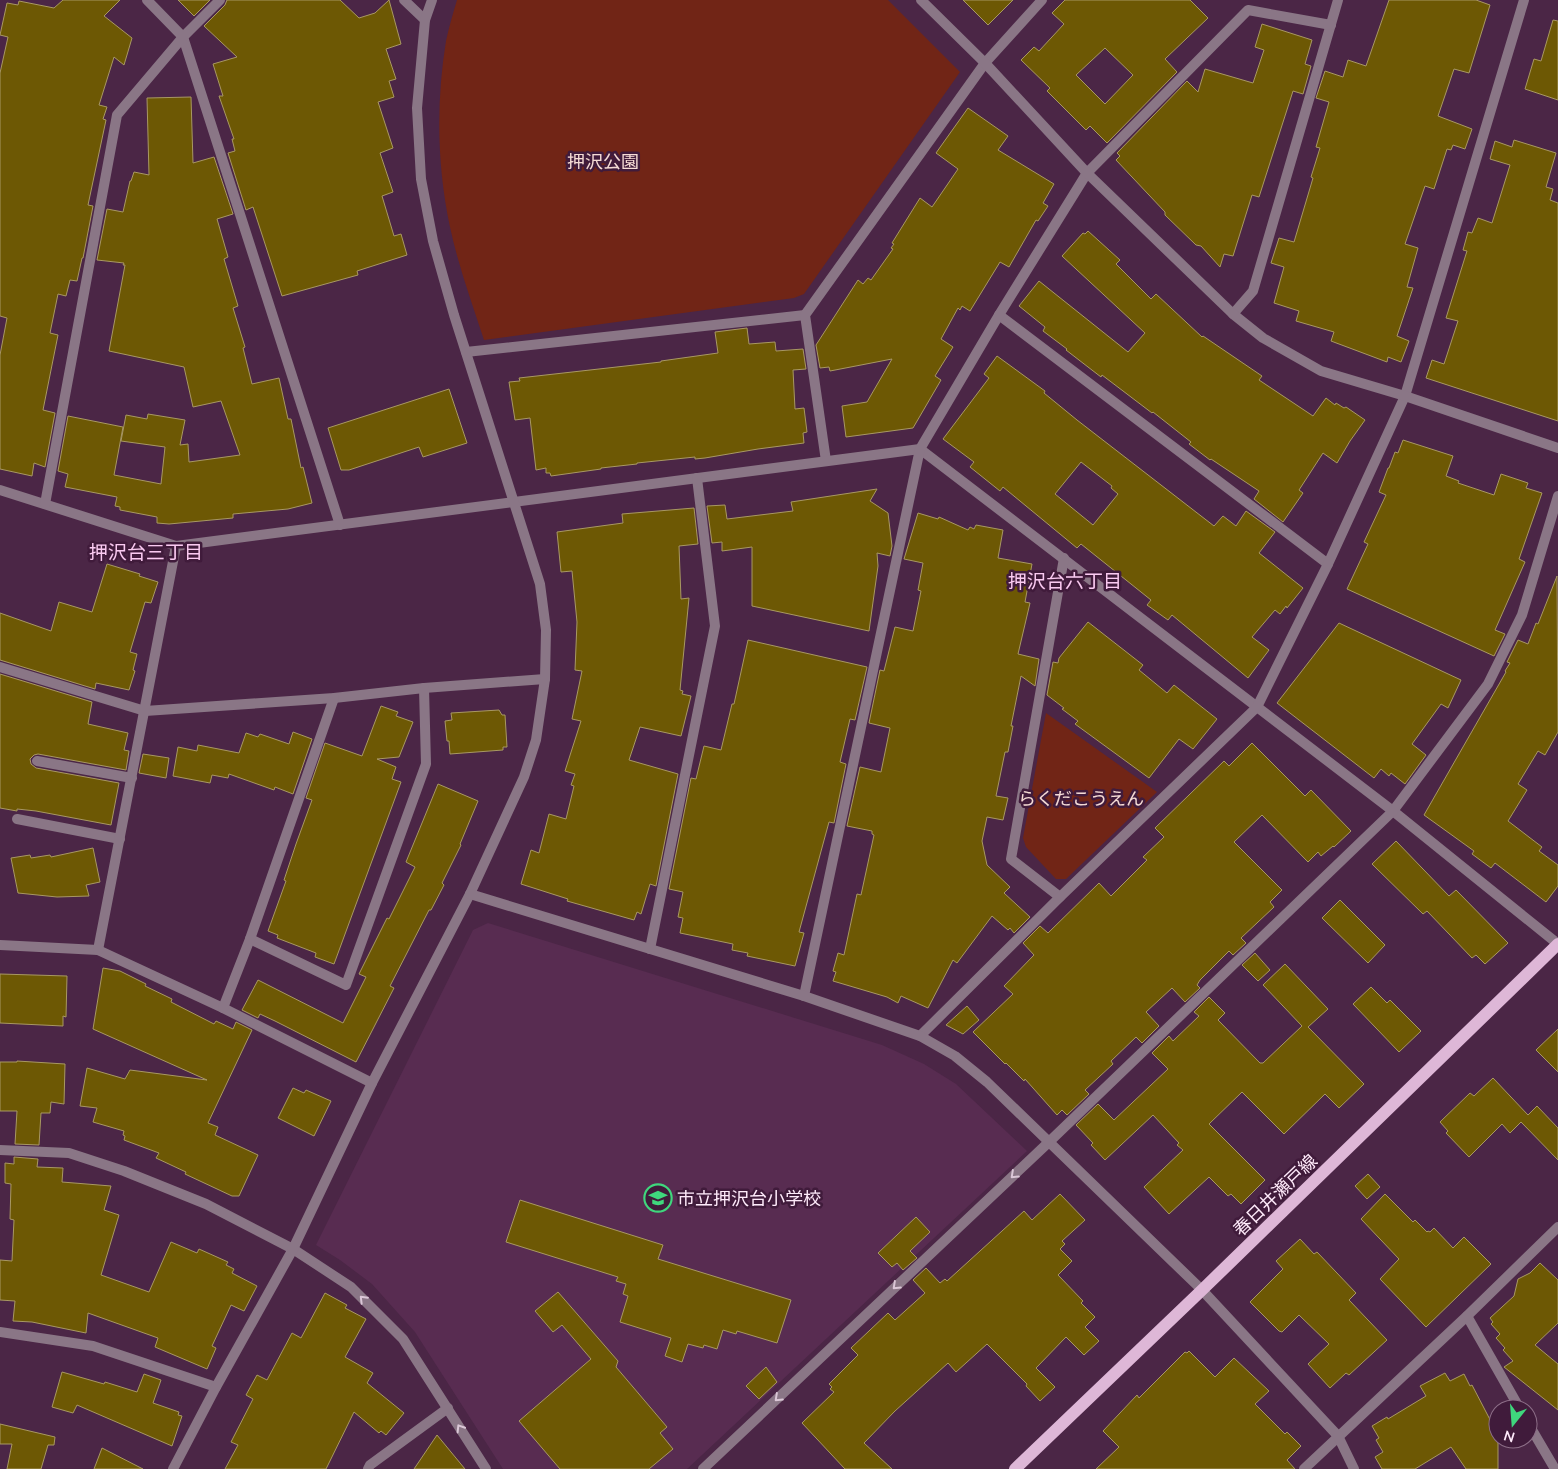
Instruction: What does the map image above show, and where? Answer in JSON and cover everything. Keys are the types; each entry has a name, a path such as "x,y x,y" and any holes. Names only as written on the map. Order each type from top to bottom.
{"main road":[{"name":"春日井瀬戸線","path":"1015,1469 1558,944"}],"street":[{"path":"147,0 183,38 340,525"},
{"path":"45,504 117,115 183,38 220,0"},
{"path":"404,0 425,20"},
{"path":"173,1469 293,1249 372,1083 470,894 524,777 536,740 545,680 546,630 540,584 466,352 433,241 421,179 417,108 425,20 432,0"},
{"path":"921,0 984,62 1087,173 1233,314 1263,338 1321,371 1405,396 1558,448"},
{"path":"826,462 805,315 984,62 1042,0"},
{"path":"1233,314 1253,291 1338,0"},
{"path":"920,1036 1060,897 1257,707 1328,564 1405,396 1524,0"},
{"path":"804,996 920,449 999,315 1087,173 1248,10 1331,25"},
{"path":"466,352 805,315"},
{"path":"999,315 1328,564"},
{"path":"0,490 176,546 920,449 1393,811 1558,944"},
{"path":"650,949 715,626 696,478"},
{"path":"704,1469 1050,1141 1393,811 1488,684 1522,615 1558,496"},
{"path":"98,950 176,546"},
{"path":"1060,897 1011,859 1064,558"},
{"path":"0,667 145,711 334,698 424,688 545,680"},
{"path":"250,939 346,985 426,764 424,688"},
{"path":"223,1008 250,939 334,698"},
{"path":"37,761 132,778"},
{"path":"17,819 120,839"},
{"path":"470,894 804,996 920,1036 955,1056 987,1082 1050,1141 1202,1290 1338,1436 1354,1469"},
{"path":"0,945 98,950 223,1008 372,1083"},
{"path":"0,1150 69,1153 124,1171 206,1204 293,1249 351,1287 403,1339 486,1469"},
{"path":"1304,1469 1467,1316 1558,1227"},
{"path":"1467,1316 1514,1399"},
{"path":"0,1332 93,1346 216,1388"},
{"path":"368,1469 370,1465 448,1408"},
{"path":"1538,1441 1554,1469"}],"shaded area":[{"name":"市立押沢台小学校","path":"488,923 882,1045 924,1064 956,1084 1027,1151 687,1469 503,1469 415,1332 372,1284 316,1245 473,930"}],"green space":[{"name":"押沢公園","path":"457,0 888,0 960,72 804,294 794,298 484,340 453,241 442,181 440,157 439,111 443,64 446,41"},
{"name":"らくだこうえん","path":"1046,713 1157,792 1066,879 1056,879 1026,847 1023,838"}],"building":[{"path":"63,0 120,0 104,16 132,38 124,65 114,57 99,105 107,107 103,119 106,120 88,205 93,206 77,281 70,280 66,296 58,294 50,333 58,335 43,410 55,413 45,467 34,463 32,476 0,469 0,355 7,318 0,316 0,73 8,37 0,35 7,3 18,5 19,1 54,8"},
{"path":"178,0 210,0 194,16"},
{"path":"227,0 340,0 359,18 375,13 389,0 401,44 386,49 396,79 389,81 394,97 378,102 393,148 380,153 393,192 382,196 394,236 401,234 407,255 357,271 358,275 282,296 253,207 246,210 228,153 235,151 232,139 234,139 219,96 223,96 213,64 237,57 204,26 225,5"},
{"path":"963,0 1013,0 988,25"},
{"path":"1065,0 1190,0 1208,18 1165,59 1177,72 1107,143 1090,126 1086,130 1047,91 1050,88 1021,60 1034,47 1039,51 1064,24 1052,13","holes":["1105,48 1133,75 1105,104 1076,75"]},
{"path":"1389,0 1476,0 1490,5 1469,73 1454,69 1438,116 1472,129 1465,149 1453,145 1451,150 1447,149 1434,189 1425,186 1405,244 1418,248 1407,287 1413,288 1397,336 1409,341 1401,362 1388,357 1387,362 1331,341 1334,332 1296,321 1299,311 1274,303 1284,267 1271,263 1279,238 1294,242 1313,178 1311,177 1320,148 1316,147 1329,102 1316,98 1325,71 1343,77 1348,60 1366,66"},
{"path":"1553,20 1558,21 1558,100 1525,89 1534,59 1541,61"},
{"path":"1262,24 1312,40 1305,64 1311,66 1303,94 1293,91 1259,197 1252,195 1233,256 1224,254 1220,267 1201,246 1196,245 1165,215 1165,212 1116,160 1120,156 1117,153 1187,81 1198,92 1205,69 1253,83 1264,50 1255,47"},
{"path":"191,97 193,163 214,157 233,214 217,219 228,257 224,259 238,306 233,308 245,347 243,348 252,384 279,378 288,419 291,419 301,468 303,467 312,503 288,509 233,514 233,518 169,524 157,523 157,517 120,510 120,507 115,506 117,497 65,487 68,474 58,471 68,416 123,427 114,475 161,484 165,447 121,441 126,415 147,419 148,414 185,420 180,445 188,444 189,462 240,455 221,401 193,407 184,367 109,351 125,265 123,265 124,263 97,260 107,209 123,212 134,172 149,175 147,98"},
{"path":"968,108 1008,136 998,150 1054,184 1043,203 1048,206 1038,221 1036,220 1009,267 1000,262 970,311 962,306 960,310 958,308 941,339 953,347 935,376 941,380 913,428 846,437 842,406 867,402 892,359 830,371 829,367 820,368 816,345 858,280 863,284 868,278 871,280 893,249 891,248 894,244 892,243 920,198 932,207 958,169 936,153"},
{"path":"1514,140 1556,153 1546,187 1553,189 1550,200 1558,203 1558,421 1426,378 1432,360 1444,364 1458,321 1446,318 1467,251 1463,250 1468,232 1472,233 1478,218 1492,223 1510,165 1490,159 1495,141 1512,147"},
{"path":"1088,231 1120,260 1116,264 1151,299 1156,294 1202,337 1262,376 1259,380 1313,416 1326,398 1335,405 1336,403 1344,408 1346,407 1365,420 1337,463 1323,453 1299,490 1303,493 1283,522 1254,499 1259,491 1210,460 1189,444 1191,442 1153,412 1102,375 1101,377 1043,331 1045,327 1019,306 1039,281 1128,352 1145,333 1062,256 1083,233 1085,234"},
{"path":"747,328 749,344 775,342 776,351 803,349 806,369 793,370 795,409 804,408 807,432 803,433 804,443 705,458 695,459 695,457 637,463 551,476 550,473 546,473 546,468 536,470 530,418 515,420 509,382 520,381 519,378 661,362 718,353 715,332"},
{"path":"997,356 1045,391 1044,393 1077,420 1214,526 1223,516 1236,526 1246,511 1275,532 1259,553 1303,588 1280,614 1275,610 1252,637 1269,650 1248,678 1172,615 1168,620 1147,605 1151,600 1081,544 1077,548 1003,487 1000,491 970,467 974,462 943,439 989,378 984,374","holes":["1081,462 1112,486 1111,488 1118,494 1093,525 1055,494"]},
{"path":"449,389 467,443 423,457 419,447 349,470 341,470 328,428"},
{"path":"1403,440 1453,456 1446,476 1459,481 1458,483 1494,495 1501,474 1528,483 1526,488 1542,493 1519,559 1525,562 1495,630 1505,634 1494,656 1347,589 1368,544 1364,542 1386,495 1379,492 1388,468 1395,452 1398,453"},
{"path":"877,489 870,501 888,513 892,546 890,556 877,553 878,566 869,631 752,606 752,547 722,551 722,542 712,543 707,506 725,505 727,519 793,511 791,502"},
{"path":"694,508 698,544 679,546 681,599 689,598 680,690 683,691 682,694 691,696 681,736 640,727 629,760 678,774 656,886 650,884 641,914 637,912 634,920 567,901 568,899 521,884 531,850 539,853 549,814 566,819 574,786 571,785 575,774 565,771 581,721 572,719 582,671 575,670 577,622 572,571 561,572 557,532 623,523 622,514"},
{"path":"918,513 938,519 939,517 968,530 970,527 974,529 976,525 1003,530 998,558 1032,564 1025,602 1030,603 1018,654 1039,659 1035,686 1021,676 1008,752 1005,752 996,796 1008,798 1003,820 987,817 982,841 987,865 1010,887 1004,893 1030,917 1014,933 1010,928 1008,930 992,916 957,963 953,960 928,1008 901,996 898,1003 887,997 833,981 836,972 833,971 838,953 844,955 857,894 861,895 874,835 872,831 847,826 860,767 881,772 890,728 869,723 880,670 884,671 895,627 913,631 921,591 918,590 923,563 904,559"},
{"path":"107,564 140,574 139,576 158,582 151,603 145,602 130,652 137,654 133,670 135,671 129,690 96,683 95,689 0,660 0,613 51,631 59,602 92,612"},
{"path":"1557,576 1558,732 1545,755 1538,751 1518,784 1527,790 1508,821 1542,847 1539,851 1558,865 1558,886 1546,902 1495,863 1491,868 1472,854 1474,851 1424,815 1506,672 1510,663 1507,662 1518,640 1528,644"},
{"path":"1088,622 1143,665 1139,670 1167,693 1174,685 1217,719 1193,749 1179,739 1149,778 1075,724 1078,721 1047,695 1053,662 1058,663 1059,658"},
{"path":"1339,623 1461,680 1448,708 1441,704 1412,744 1426,755 1405,784 1391,773 1389,776 1381,769 1374,778 1277,703"},
{"path":"748,640 867,667 855,720 850,719 840,762 846,764 834,823 829,822 799,932 804,933 795,966 747,956 748,953 732,950 733,944 680,933 683,918 678,917 683,892 669,889 691,778 696,779 704,746 721,750 732,704 734,704"},
{"path":"0,674 92,702 88,724 128,733 124,750 129,751 126,770 38,754 30,759 31,764 36,768 119,783 111,825 36,811 17,809 17,811 0,808"},
{"path":"381,706 398,712 396,716 413,722 399,757 377,759 396,767 392,779 401,782 334,964 315,957 316,953 277,938 278,935 268,931 312,800 306,798 325,743 362,756"},
{"path":"499,710 502,715 505,715 507,747 503,747 503,750 450,754 445,721 452,720 451,713"},
{"path":"293,732 312,739 293,794 275,787 274,790 229,774 228,778 212,775 210,783 173,776 178,747 197,751 198,745 239,753 246,733 258,737 260,734 289,744"},
{"path":"1252,743 1305,796 1311,790 1351,831 1334,847 1321,856 1318,852 1308,862 1262,815 1234,842 1282,890 1270,902 1274,907 1241,938 1246,943 1233,955 1229,951 1200,980 1197,985 1200,988 1185,1002 1172,988 1146,1012 1159,1026 1142,1043 1136,1037 1111,1061 1113,1064 1085,1090 1089,1094 1067,1115 1062,1110 1057,1115 1025,1079 1024,1081 1005,1064 973,1032 1013,994 1004,986 1034,955 1023,943 1040,926 1048,933 1099,883 1111,896 1147,860 1143,857 1164,837 1155,828 1224,761 1229,766"},
{"path":"143,754 169,758 166,778 139,773"},
{"path":"438,784 478,801 461,845 442,883 444,885 390,986 394,988 356,1062 260,1014 258,1018 242,1010 258,980 343,1023 366,977 359,974 415,867 406,862"},
{"path":"1396,841 1449,896 1456,890 1508,943 1485,964 1476,955 1472,958 1427,911 1423,914 1372,864"},
{"path":"93,848 100,882 86,885 89,896 57,897 18,893 11,858 30,855 31,858 50,855 51,857"},
{"path":"1340,900 1385,945 1368,963 1322,918"},
{"path":"1255,953 1270,970 1258,981 1242,965"},
{"path":"1285,964 1328,1009 1308,1027 1364,1084 1339,1108 1325,1094 1284,1134 1242,1092 1209,1124 1265,1180 1241,1204 1231,1194 1228,1196 1209,1177 1169,1214 1144,1187 1183,1150 1177,1145 1179,1143 1153,1115 1105,1160 1091,1145 1093,1143 1076,1125 1098,1104 1114,1120 1168,1069 1152,1053 1169,1036 1173,1041 1199,1016 1194,1012 1209,997 1225,1013 1218,1020 1260,1063 1263,1063 1302,1026 1263,985"},
{"path":"103,968 120,971 146,984 145,986 172,999 171,1002 214,1024 216,1021 233,1029 236,1022 252,1030 208,1123 218,1127 215,1135 258,1155 239,1196 232,1196 185,1174 186,1172 156,1158 159,1153 124,1140 124,1131 93,1122 97,1108 80,1106 87,1068 125,1079 130,1070 207,1080 93,1029"},
{"path":"0,974 67,976 66,1017 63,1016 63,1026 0,1023"},
{"path":"1371,987 1387,1003 1390,1000 1421,1031 1399,1052 1353,1004"},
{"path":"967,1006 979,1020 963,1034 946,1025"},
{"path":"1558,1029 1558,1072 1536,1050"},
{"path":"17,1061 65,1064 64,1104 51,1102 50,1113 41,1113 39,1145 15,1144 17,1111 0,1111 0,1062"},
{"path":"1493,1078 1528,1115 1537,1106 1558,1128 1558,1160 1521,1122 1510,1133 1502,1124 1469,1157 1446,1133 1448,1131 1440,1122 1470,1093 1474,1096"},
{"path":"293,1088 304,1093 306,1090 331,1101 314,1136 278,1118"},
{"path":"14,1157 38,1159 37,1167 63,1168 62,1182 111,1186 104,1210 119,1215 101,1275 149,1292 171,1242 197,1253 199,1249 228,1262 226,1265 234,1269 232,1273 257,1286 244,1311 231,1305 212,1346 216,1348 207,1369 155,1347 158,1338 88,1313 86,1333 32,1322 13,1321 15,1301 0,1300 0,1260 12,1261 14,1220 10,1219 11,1184 5,1183 5,1163 14,1164"},
{"path":"1368,1174 1380,1187 1367,1199 1355,1186"},
{"path":"1060,1194 1085,1220 1062,1241 1065,1244 1060,1249 1072,1261 1058,1275 1083,1301 1081,1303 1095,1317 1085,1327 1099,1341 1084,1355 1066,1337 1036,1368 1055,1387 1040,1401 1026,1386 1027,1384 987,1344 956,1372 948,1363 895,1411 864,1443 892,1469 845,1469 802,1423 834,1392 830,1389 832,1387 829,1384 858,1355 851,1348 888,1313 895,1320 925,1293 913,1280 926,1268 940,1283 945,1279 947,1281 1024,1211 1032,1220"},
{"path":"1385,1194 1413,1222 1415,1220 1427,1232 1434,1228 1453,1248 1464,1237 1491,1264 1426,1327 1380,1279 1399,1259 1361,1219"},
{"path":"520,1200 663,1245 658,1259 791,1300 777,1343 737,1331 736,1334 723,1330 717,1349 704,1345 703,1348 688,1344 682,1362 665,1356 671,1338 620,1322 628,1296 623,1294 626,1284 616,1281 618,1277 506,1242"},
{"path":"916,1217 930,1232 910,1251 917,1258 903,1270 897,1263 892,1267 878,1253"},
{"path":"1300,1239 1314,1254 1317,1252 1356,1293 1349,1300 1387,1340 1349,1375 1346,1373 1330,1388 1308,1364 1329,1344 1299,1315 1282,1332 1279,1331 1250,1302 1283,1269 1276,1261"},
{"path":"1540,1263 1558,1280 1558,1323 1535,1345 1558,1364 1558,1410 1504,1367 1513,1361 1503,1350 1505,1348 1496,1338 1500,1334 1491,1324 1493,1322 1490,1318 1514,1296 1518,1279 1530,1273"},
{"path":"558,1292 618,1361 616,1367 667,1427 660,1433 673,1449 649,1469 560,1469 519,1421 591,1359 562,1325 553,1332 535,1311"},
{"path":"325,1293 347,1305 345,1308 366,1319 345,1357 373,1373 367,1383 404,1413 386,1435 381,1431 379,1433 354,1412 326,1469 225,1469 238,1445 231,1442 253,1399 246,1395 257,1375 267,1380 292,1333 301,1338"},
{"path":"1189,1351 1215,1377 1234,1358 1269,1391 1255,1404 1285,1434 1287,1432 1301,1446 1287,1460 1295,1469 1096,1469 1119,1447 1103,1431 1137,1395 1139,1398 1185,1352"},
{"path":"766,1367 777,1382 759,1399 746,1386"},
{"path":"62,1372 137,1392 144,1374 161,1380 153,1403 179,1412 178,1415 182,1416 172,1446 77,1405 73,1413 52,1407"},
{"path":"1445,1373 1450,1381 1464,1374 1488,1416 1488,1449 1498,1449 1498,1469 1466,1469 1451,1447 1415,1469 1382,1469 1375,1457 1383,1452 1376,1440 1379,1438 1372,1426 1387,1417 1388,1419 1426,1396 1420,1386"},
{"path":"0,1424 55,1437 54,1445 48,1445 41,1469 7,1469 12,1444 0,1444"},
{"path":"437,1435 465,1469 414,1469"},
{"path":"102,1448 143,1469 94,1469"}],"place":[{"name":"市立押沢台小学校","path":"658,1198"}],"district":[{"name":"押沢台三丁目","path":"146,552"},
{"name":"押沢台六丁目","path":"1065,581"}]}
